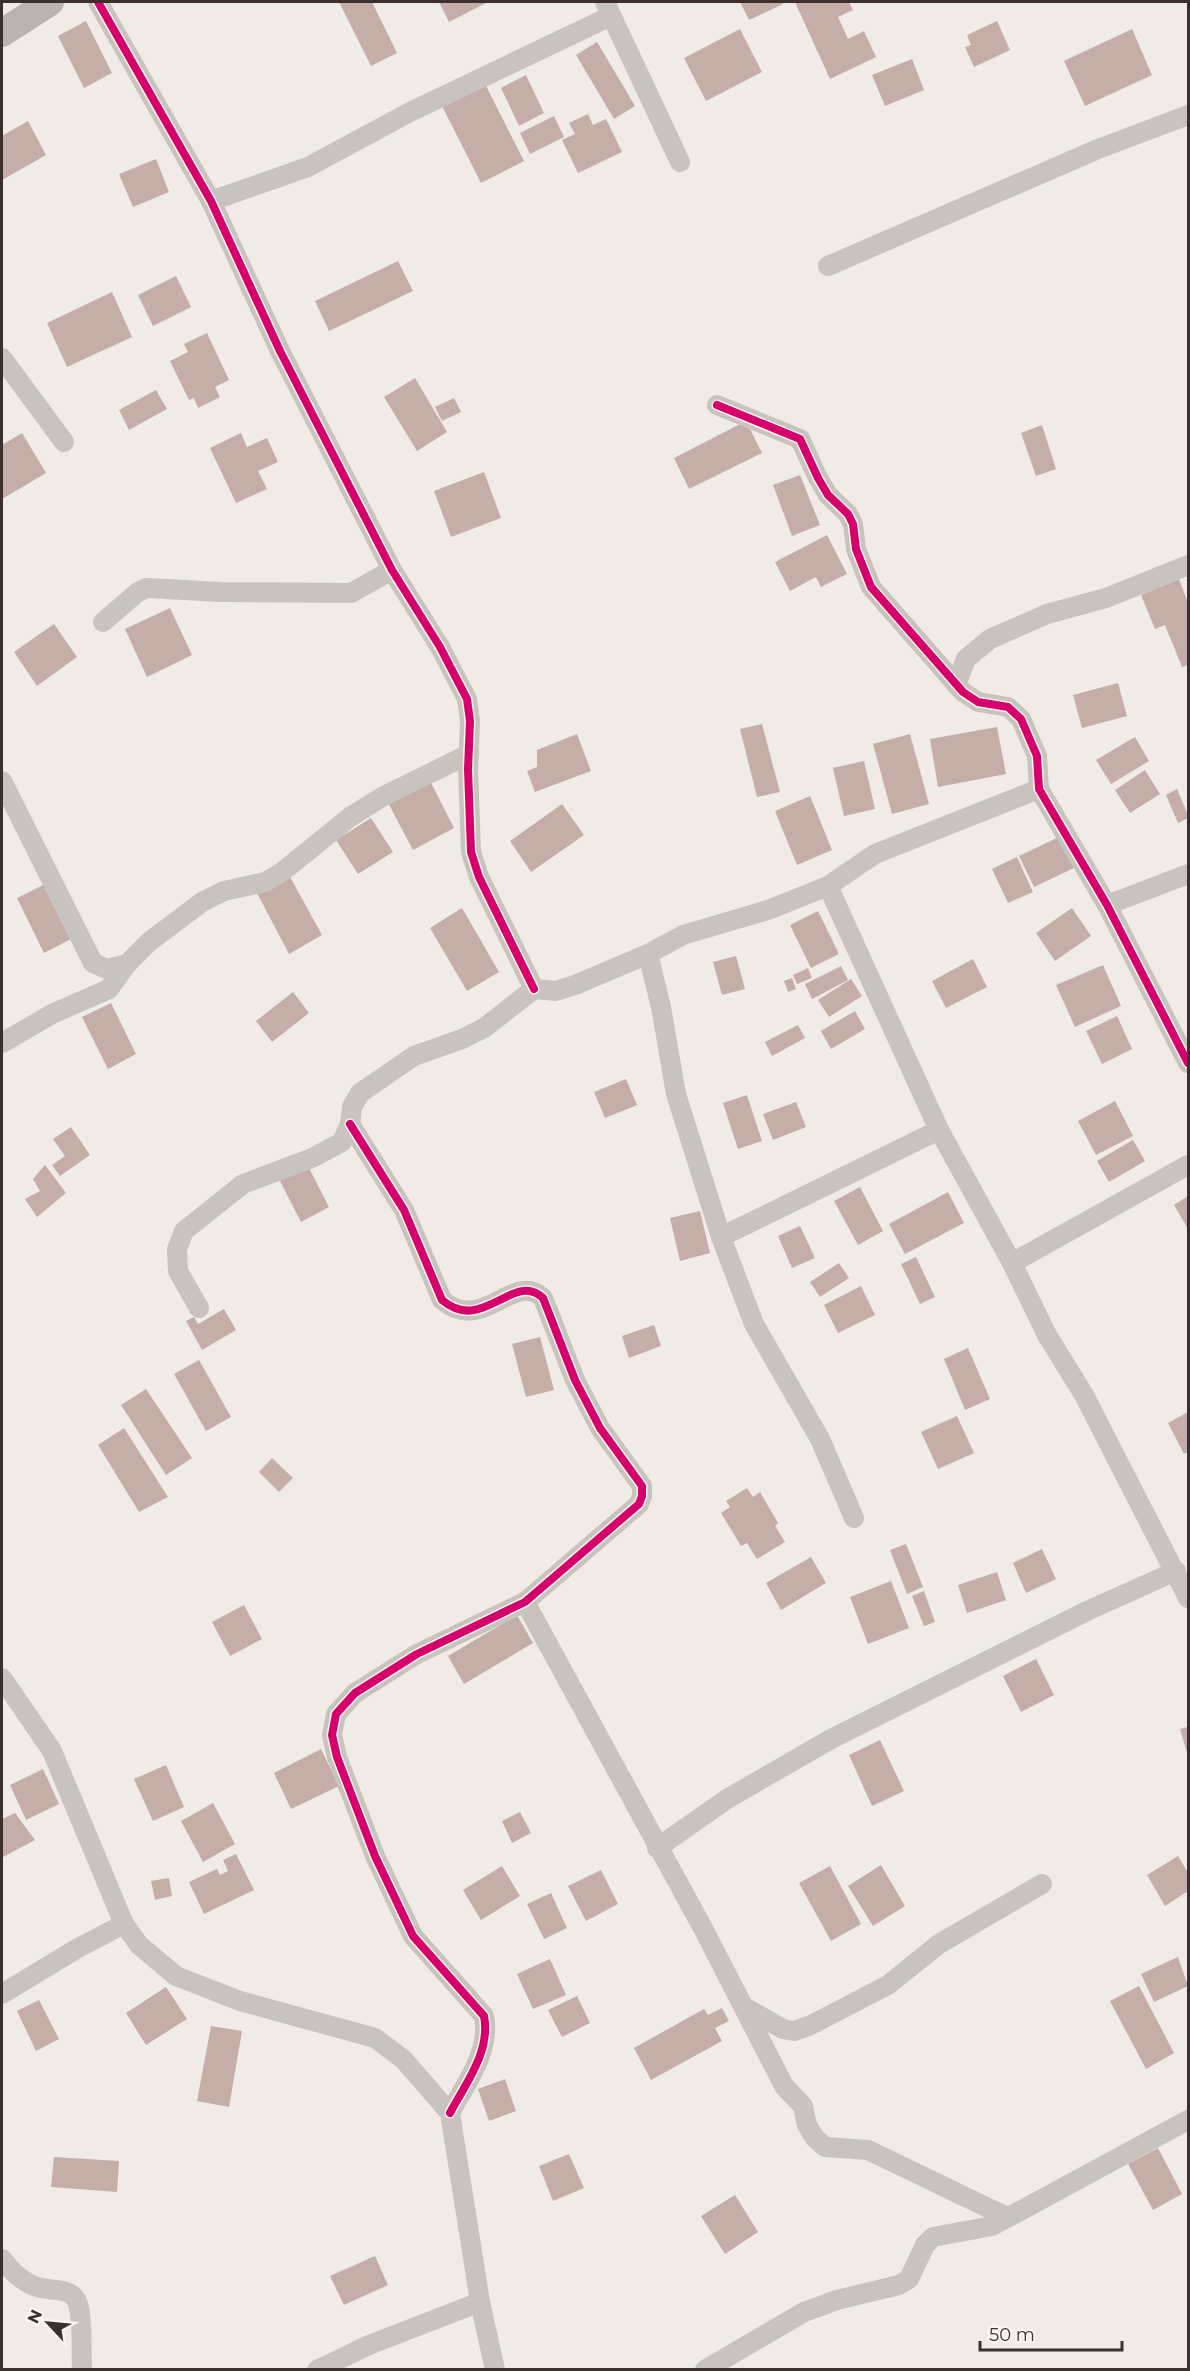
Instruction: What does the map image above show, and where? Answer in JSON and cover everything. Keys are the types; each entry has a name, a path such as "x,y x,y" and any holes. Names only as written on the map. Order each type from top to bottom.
{"street":[{"path":"2,33 50,2"},
{"path":"98,2 211,201 280,351 392,570 440,647 467,699 470,721 471,852 479,878 534,989"},
{"path":"211,201 308,167 608,9 680,162"},
{"path":"828,266 1098,149 1188,115"},
{"path":"2,358 64,442"},
{"path":"717,405 800,438 828,495 848,514 853,524 862,569 871,587 956,685 978,702 1008,707 1021,719 1037,756 1039,789 1107,905 1188,1063"},
{"path":"956,685 966,659 990,639 1047,614 1106,598 1188,565"},
{"path":"103,622 138,592 147,588 221,592 351,593 392,570"},
{"path":"2,1043 52,1014 109,989 127,964 149,942 202,902 224,891 265,882 282,872 350,817 382,797 469,754"},
{"path":"2,781 93,963 107,969 127,964"},
{"path":"200,1308 178,1271 177,1249 184,1231 243,1184 312,1158 342,1142 350,1124 352,1107 360,1093 378,1078 414,1056 462,1039 484,1028 534,989 556,991 566,988 648,954 683,935 768,910 828,886 874,854 1039,789"},
{"path":"1107,905 1188,874"},
{"path":"828,886 939,1130 1012,1263 1047,1335 1084,1395 1188,1598"},
{"path":"648,954 661,1006 676,1094 721,1237 754,1324 768,1354 820,1439 854,1518"},
{"path":"350,1124 404,1210 442,1300 452,1308 472,1311 490,1306 527,1289 536,1291 543,1298 575,1380 600,1428 642,1486 639,1504 525,1602 417,1654 355,1693 336,1714 332,1735 337,1757 375,1856 413,1936 484,2016 487,2032 485,2046 450,2113"},
{"path":"721,1237 939,1130"},
{"path":"1012,1263 1188,1165"},
{"path":"657,1848 727,1799 831,1739 1087,1611 1176,1571"},
{"path":"525,1602 744,2006 784,2086 803,2106 807,2125 815,2138 825,2146 868,2150 1007,2217"},
{"path":"2,1678 52,1751 124,1924 138,1945 176,1976 240,2001 375,2038 402,2059 450,2113 480,2302 495,2370"},
{"path":"744,2006 783,2029 794,2031 812,2025 888,1985 939,1944 1042,1884"},
{"path":"2,1994 78,1948 124,1924"},
{"path":"705,2370 804,2312 837,2300 882,2291 909,2279 925,2246 933,2237 992,2226 1188,2120"},
{"path":"2,2259 21,2280 37,2287 67,2291 75,2296 79,2308 82,2370"},
{"path":"317,2370 369,2345 480,2302"}],"building":[{"path":"339,2 372,2 397,53 371,66"},
{"path":"439,2 488,2 449,22"},
{"path":"740,2 782,2 783,4 749,20"},
{"path":"795,2 849,2 853,10 838,17 848,39 864,31 876,57 830,79"},
{"path":"86,21 112,73 84,88 58,36"},
{"path":"997,21 1010,50 974,67 965,47 971,45 967,35"},
{"path":"740,29 762,72 706,101 684,58"},
{"path":"1132,29 1152,75 1085,106 1064,61"},
{"path":"597,42 635,106 614,119 576,55"},
{"path":"912,59 924,90 885,106 872,75"},
{"path":"526,75 544,113 519,126 501,88"},
{"path":"483,80 524,161 481,183 440,102"},
{"path":"588,114 593,125 606,119 622,152 578,173 562,140 575,134 569,123"},
{"path":"554,116 564,137 530,154 520,133"},
{"path":"28,121 46,155 2,180 2,136"},
{"path":"156,159 169,192 133,207 119,174"},
{"path":"398,261 413,291 329,331 315,301"},
{"path":"176,276 191,307 153,326 138,295"},
{"path":"112,292 132,337 67,367 47,323"},
{"path":"207,333 229,380 215,387 220,397 198,408 194,398 189,400 170,361 188,352 184,344"},
{"path":"415,378 447,432 417,451 384,397"},
{"path":"156,390 167,409 129,430 119,410"},
{"path":"454,398 461,412 442,421 435,407"},
{"path":"746,421 762,453 689,489 674,458"},
{"path":"1042,425 1056,469 1036,476 1021,433"},
{"path":"22,433 46,473 2,499 2,445"},
{"path":"241,433 247,447 267,438 278,462 258,471 267,489 236,503 210,448"},
{"path":"484,472 501,518 451,537 434,491"},
{"path":"800,475 820,525 792,536 773,485"},
{"path":"827,535 847,574 821,587 816,577 790,591 775,562"},
{"path":"1179,579 1188,603 1188,665 1182,667 1165,625 1155,629 1141,595"},
{"path":"170,608 192,655 147,677 125,629"},
{"path":"54,624 77,657 37,686 14,652"},
{"path":"1118,683 1127,716 1082,728 1073,695"},
{"path":"762,724 780,792 757,797 740,729"},
{"path":"997,727 1006,774 938,787 930,739"},
{"path":"577,734 591,771 535,792 527,771 537,767 537,750"},
{"path":"910,734 929,804 892,814 873,744"},
{"path":"1135,737 1149,761 1111,784 1096,760"},
{"path":"864,761 875,809 844,816 833,768"},
{"path":"1145,770 1160,794 1130,813 1115,790"},
{"path":"428,777 454,828 413,850 386,799"},
{"path":"1177,789 1188,815 1188,818 1178,823 1166,795"},
{"path":"810,796 832,850 797,865 775,811"},
{"path":"562,804 584,835 531,872 510,841"},
{"path":"371,818 393,852 358,874 336,840"},
{"path":"1059,837 1074,868 1034,887 1019,856"},
{"path":"1017,857 1033,892 1008,903 992,869"},
{"path":"289,875 322,935 289,954 257,893"},
{"path":"47,883 73,938 44,953 17,898"},
{"path":"462,908 499,972 467,991 430,928"},
{"path":"1072,908 1091,936 1055,961 1036,933"},
{"path":"818,911 839,954 811,968 790,925"},
{"path":"736,956 745,989 722,995 713,962"},
{"path":"973,959 987,987 946,1008 932,981"},
{"path":"1103,965 1121,1006 1075,1027 1056,985"},
{"path":"841,966 848,980 812,999 805,984"},
{"path":"808,968 812,978 797,984 793,975"},
{"path":"792,978 796,989 788,992 784,981"},
{"path":"851,979 862,996 829,1017 818,1000"},
{"path":"293,992 309,1013 272,1042 256,1021"},
{"path":"111,1003 136,1054 108,1069 82,1017"},
{"path":"855,1011 865,1029 831,1049 821,1031"},
{"path":"1117,1016 1132,1049 1102,1064 1086,1031"},
{"path":"798,1025 805,1038 772,1056 765,1042"},
{"path":"626,1079 637,1105 605,1118 594,1092"},
{"path":"747,1095 762,1141 738,1149 723,1103"},
{"path":"1115,1101 1133,1136 1096,1155 1078,1121"},
{"path":"796,1102 806,1127 773,1140 763,1114"},
{"path":"71,1127 90,1155 60,1176 52,1165 65,1156 53,1139"},
{"path":"1133,1140 1145,1161 1109,1182 1097,1161"},
{"path":"307,1164 329,1207 301,1222 279,1179"},
{"path":"45,1165 66,1193 37,1217 25,1199 40,1191 33,1179"},
{"path":"860,1187 883,1231 858,1245 834,1201"},
{"path":"948,1192 964,1223 905,1254 889,1224"},
{"path":"1188,1196 1188,1229 1174,1205"},
{"path":"700,1211 710,1253 680,1261 670,1218"},
{"path":"800,1226 815,1258 792,1268 778,1236"},
{"path":"916,1257 935,1297 920,1304 901,1264"},
{"path":"839,1263 849,1278 820,1297 810,1282"},
{"path":"861,1286 875,1315 838,1333 824,1305"},
{"path":"224,1309 236,1330 202,1350 186,1321 194,1317 198,1324"},
{"path":"654,1325 661,1346 629,1358 622,1336"},
{"path":"540,1337 554,1390 526,1397 512,1344"},
{"path":"968,1348 990,1399 965,1410 944,1359"},
{"path":"199,1360 231,1417 206,1431 174,1374"},
{"path":"146,1389 192,1458 166,1475 121,1405"},
{"path":"1188,1412 1188,1452 1184,1454 1168,1423"},
{"path":"957,1416 974,1453 938,1469 921,1432"},
{"path":"124,1428 168,1497 139,1512 98,1445"},
{"path":"272,1458 293,1478 279,1492 259,1472"},
{"path":"747,1488 753,1497 760,1492 778,1523 775,1526 785,1542 757,1559 747,1543 741,1546 721,1513 730,1507 726,1501"},
{"path":"906,1544 923,1587 907,1594 890,1550"},
{"path":"1042,1549 1056,1579 1026,1593 1013,1563"},
{"path":"811,1557 826,1583 781,1610 766,1583"},
{"path":"997,1572 1006,1600 967,1613 958,1585"},
{"path":"891,1581 909,1628 868,1644 850,1597"},
{"path":"924,1591 935,1622 924,1626 912,1596"},
{"path":"244,1605 262,1639 230,1656 212,1622"},
{"path":"517,1615 533,1643 464,1684 448,1656"},
{"path":"1036,1659 1054,1695 1021,1712 1003,1676"},
{"path":"1188,1727 1188,1756 1180,1729"},
{"path":"880,1740 904,1791 872,1806 849,1755"},
{"path":"321,1749 339,1786 291,1809 274,1773"},
{"path":"166,1765 184,1807 153,1821 134,1779"},
{"path":"43,1769 59,1804 26,1820 10,1785"},
{"path":"213,1803 235,1844 203,1862 181,1821"},
{"path":"520,1812 531,1833 512,1843 502,1821"},
{"path":"15,1813 35,1840 3,1857 2,1819"},
{"path":"236,1854 254,1890 204,1914 189,1882 217,1869 220,1875 228,1871 223,1860"},
{"path":"1178,1856 1188,1873 1188,1891 1165,1906 1147,1875"},
{"path":"881,1865 905,1906 873,1926 848,1886"},
{"path":"502,1866 520,1896 481,1920 463,1890"},
{"path":"830,1866 861,1924 831,1941 799,1883"},
{"path":"601,1870 618,1904 586,1921 568,1886"},
{"path":"169,1878 172,1896 155,1900 151,1881"},
{"path":"551,1893 567,1928 544,1939 527,1904"},
{"path":"1178,1957 1188,1986 1154,2002 1141,1974"},
{"path":"550,1959 566,1995 533,2009 517,1974"},
{"path":"1139,1986 1174,2053 1146,2069 1110,2001"},
{"path":"166,1987 187,2019 146,2045 126,2013"},
{"path":"577,1996 590,2023 562,2037 548,2010"},
{"path":"39,2000 59,2039 36,2051 17,2011"},
{"path":"722,2008 729,2021 715,2028 722,2041 651,2080 634,2048 704,2009 708,2015"},
{"path":"211,2026 242,2031 229,2107 197,2101"},
{"path":"505,2079 516,2111 489,2121 478,2089"},
{"path":"1158,2148 1182,2194 1153,2210 1128,2164"},
{"path":"569,2154 584,2188 553,2201 539,2166"},
{"path":"54,2157 119,2161 117,2192 51,2187"},
{"path":"735,2195 758,2232 725,2254 701,2216"},
{"path":"375,2256 388,2285 344,2305 330,2276"}],"cycle path":[{"path":"98,2 211,201 280,351 392,570 440,647 467,699 470,721 468,769 471,852 479,877 534,989"},
{"path":"717,405 800,439 828,495 848,514 853,524 856,549 871,587 963,692 978,702 1008,707 1021,719 1037,756 1039,789 1107,905 1188,1063"},
{"path":"350,1124 404,1210 442,1300 457,1309 471,1311 520,1291 532,1291 543,1298 575,1380 600,1428 642,1486 639,1504 525,1602 417,1654 355,1693 336,1714 332,1735 337,1757 375,1856 413,1936 484,2016 484,2042 481,2054 450,2113"}]}
